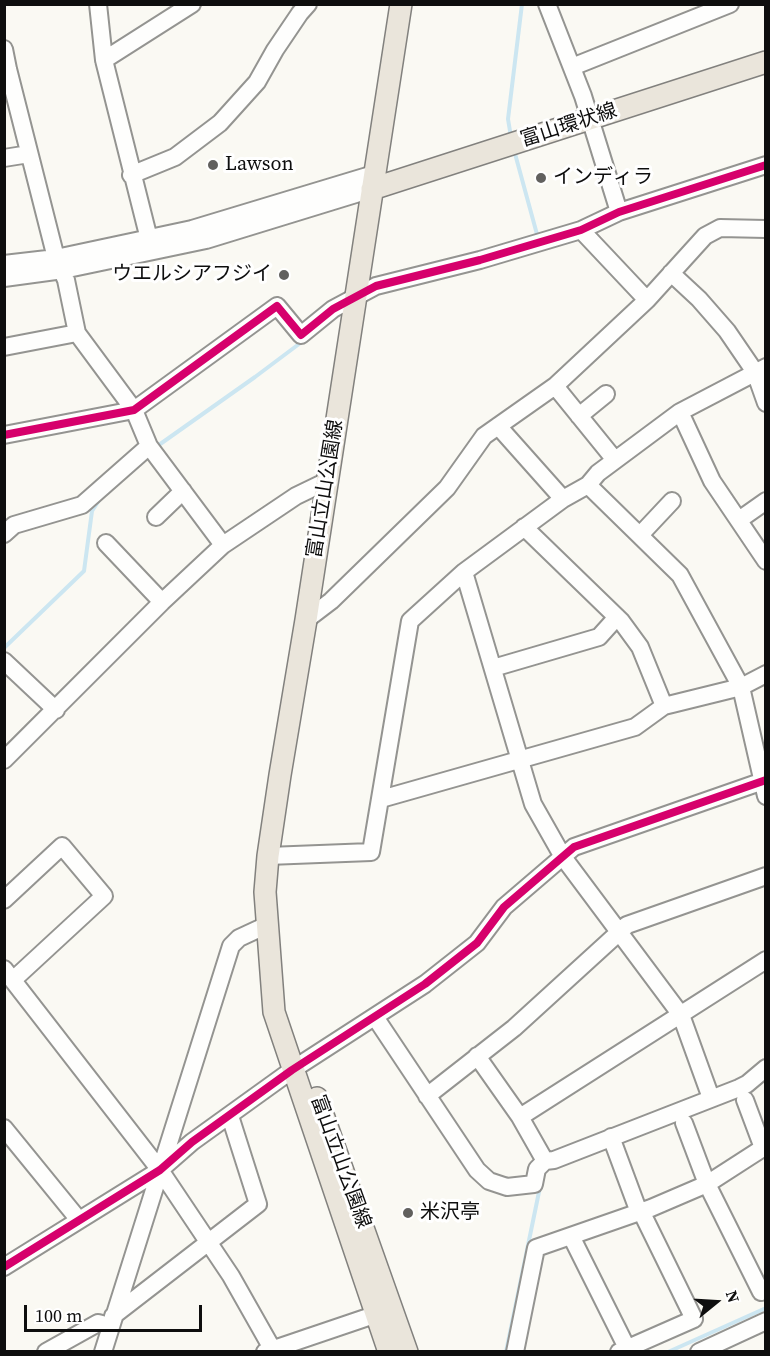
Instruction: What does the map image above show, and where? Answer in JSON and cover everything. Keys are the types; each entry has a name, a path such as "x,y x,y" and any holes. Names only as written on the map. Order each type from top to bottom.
{"main road":[{"name":"富山立山公園線","path":"400,4 268,856 266,892 272,974 287,1008 298,1066 384,1312 407,1352"},
{"name":"富山環状線","path":"373,182 589,112 765,48"},
{"name":"富山環状線","path":"589,112 765,62"},
{"name":"富山立山公園線","path":"384,1312 389,1352"}],"street":[{"path":"98,4 104,60 131,175 149,239"},
{"path":"104,60 192,4"},
{"path":"547,4 589,112 619,212"},
{"path":"572,67 690,11 730,4"},
{"path":"131,175 175,157 220,123 257,82 301,7"},
{"path":"4,49 29,154 77,333 134,410 149,446 223,544"},
{"path":"4,158 29,154"},
{"path":"4,435 134,410 278,306 301,335 333,309 376,286 480,260 581,230 619,212 765,165"},
{"path":"4,278 373,182"},
{"path":"4,264 59,264 206,240 373,182"},
{"path":"306,620 331,601 447,488 484,436 555,386 647,300 705,236 720,228 765,229"},
{"path":"581,230 647,300"},
{"path":"671,273 699,299 760,370 765,403"},
{"path":"4,347 77,333"},
{"path":"268,856 371,852 410,621 464,572 563,499 588,485 598,472 680,412 760,370"},
{"path":"555,386 615,460"},
{"path":"579,416 606,394"},
{"path":"680,412 712,481 765,561"},
{"path":"498,426 563,499"},
{"path":"4,534 14,525 82,505 149,446"},
{"path":"4,760 223,544 296,496 327,481"},
{"path":"4,1267 160,1170 192,1142 298,1066 424,984 477,943 504,907 574,847 764,785 741,687 680,575 641,534 588,485"},
{"path":"156,517 183,491"},
{"path":"641,534 672,501"},
{"path":"739,520 765,501"},
{"path":"524,527 617,618 640,647 664,706"},
{"path":"106,543 162,602"},
{"path":"464,572 533,804 563,857 681,1015 711,1098"},
{"path":"493,668 599,638 617,618"},
{"path":"4,661 56,710"},
{"path":"381,799 635,727 664,706 741,687 765,674"},
{"path":"4,900 62,846 104,896 9,975 160,1170 209,1244 271,1350 384,1312"},
{"path":"427,1096 514,1028 627,925 765,876"},
{"path":"103,1352 231,946 239,938 267,925"},
{"path":"520,1117 765,960"},
{"path":"375,1017 477,1170 489,1181 507,1187 534,1184 537,1169 546,1161 554,1160 747,1084 765,1068"},
{"path":"477,1056 520,1117 546,1161"},
{"path":"515,1352 536,1248 641,1211 707,1184 764,1147 745,1100"},
{"path":"46,1352 98,1323 112,1321 258,1204 230,1116"},
{"path":"684,1123 707,1184 758,1268 761,1292"},
{"path":"4,1128 79,1220"},
{"path":"571,1236 623,1350 694,1318 637,1207 611,1137"},
{"path":"699,1352 765,1321"}],"waterway":[{"path":"511,137 508,119 522,4"},
{"path":"514,150 538,238"},
{"path":"156,447 303,341"},
{"path":"4,648 84,571 92,511 100,499"},
{"path":"506,1352 540,1187"},
{"path":"668,1352 766,1308"}],"cycle path":[{"path":"4,435 134,410 277,306 301,335 333,309 376,286 480,260 581,230 619,212 766,165"},
{"path":"4,1267 160,1170 192,1142 292,1070 425,984 477,943 504,907 574,847 766,780"}],"place":[{"name":"Lawson","path":"213,165"},
{"name":"インディラ","path":"541,178"},
{"name":"ウエルシアフジイ","path":"284,275"},
{"name":"米沢亭","path":"408,1213"}]}
